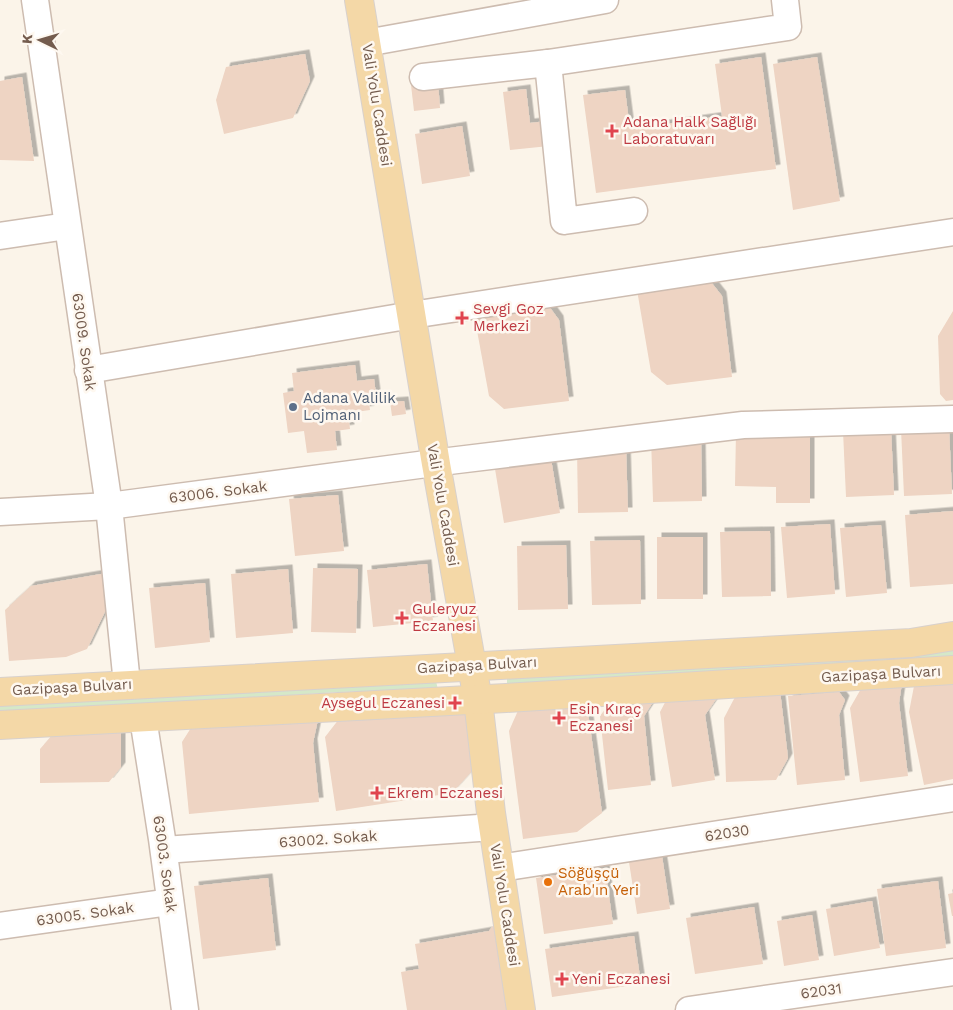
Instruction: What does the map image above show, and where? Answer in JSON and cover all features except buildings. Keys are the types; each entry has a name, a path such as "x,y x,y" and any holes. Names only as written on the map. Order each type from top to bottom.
{"main road":[{"name":"Vali Yolu Caddesi","path":"359,0 436,464 478,700 493,827 521,1010"},
{"name":"Gazipaşa Bulvarı","path":"0,692 910,643 953,636"},
{"name":"Gazipaşa Bulvarı","path":"0,725 478,700 953,670"}],"street":[{"name":"63009. Sokak","path":"35,0 109,506 127,684"},
{"path":"366,43 605,0"},
{"path":"423,77 548,64 788,27 785,0"},
{"path":"548,64 564,221 634,211"},
{"path":"0,236 67,226"},
{"path":"88,370 412,316 953,232"},
{"name":"63006. Sokak","path":"0,512 109,506 743,425 953,419"},
{"name":"63003. Sokak","path":"143,718 164,850 185,1010"},
{"name":"62030","path":"500,868 953,798"},
{"name":"63002. Sokak","path":"164,850 493,827"},
{"name":"63005. Sokak","path":"0,926 170,902"},
{"name":"62031","path":"689,1010 953,972"}],"green space":[{"path":"953,645 953,658 507,685 507,677"},
{"path":"436,681 438,690 339,692 0,714 0,704"}],"place":[{"name":"Adana Halk Sağlığı Laboratuvarı","path":"612,131"},
{"name":"Sevgi Goz Merkezi","path":"462,318"},
{"name":"Adana Valilik Lojmanı","path":"293,407"},
{"name":"Guleryuz Eczanesi","path":"402,618"},
{"name":"Aysegul Eczanesi","path":"455,703"},
{"name":"Esin Kıraç Eczanesi","path":"559,718"},
{"name":"Ekrem Eczanesi","path":"377,793"},
{"name":"Söğüşçü Arab'ın Yeri","path":"548,882"},
{"name":"Yeni Eczanesi","path":"562,979"}]}
